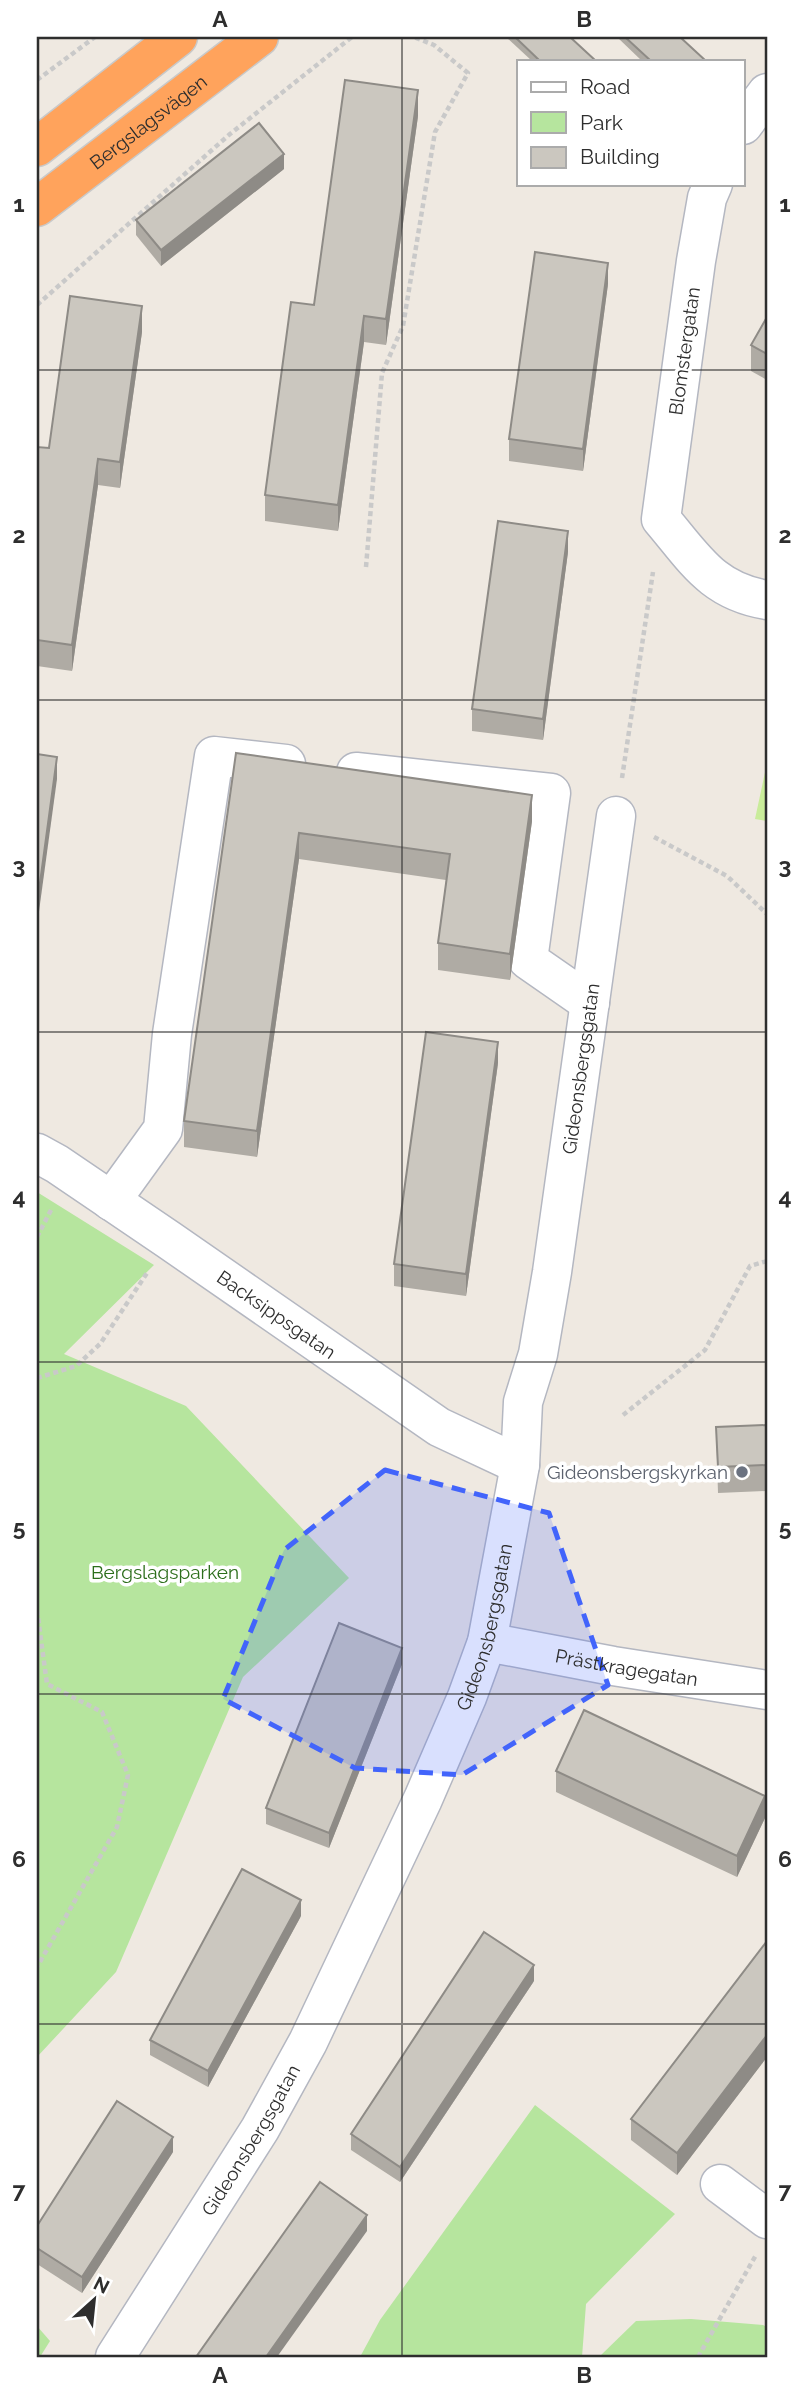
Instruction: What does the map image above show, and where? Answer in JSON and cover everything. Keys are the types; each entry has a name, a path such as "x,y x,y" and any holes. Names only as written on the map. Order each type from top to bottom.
{"highway":[{"path":"37,147 178,37"},
{"name":"Bergslagsvägen","path":"37,207 259,37"}],"street":[{"path":"744,124 767,93"},
{"name":"Blomstergatan","path":"661,519 696,261 707,198 712,186"},
{"path":"661,519 709,576 743,596 767,600"},
{"path":"111,1201 163,1129 172,1034 214,756 551,793 528,960 590,1003"},
{"name":"Gideonsbergsgatan","path":"115,2357 260,2129 308,2042 423,1799 467,1697 487,1642 520,1465 523,1402 538,1353 552,1272 616,816"},
{"name":"Backsippsgatan","path":"37,1153 169,1240 439,1427 520,1465"},
{"name":"Prästkragegatan","path":"487,1642 767,1690"},
{"path":"720,2185 764,2233"}],"path":[{"path":"37,80 95,37"},
{"path":"37,305 230,134 352,37"},
{"path":"366,567 382,373 403,326 435,132 468,73 435,45 414,37"},
{"path":"661,519 616,816 727,876 767,914"},
{"path":"37,1378 76,1366 100,1344 169,1240"},
{"path":"622,1415 705,1350 750,1266 767,1261"},
{"path":"37,1610 47,1684 102,1712 128,1775 117,1827 37,1967"},
{"path":"698,2357 764,2233"}],"highlighted area":[{"path":"385,1470 549,1513 608,1685 462,1775 355,1768 223,1699 284,1550"}],"green space":[{"path":"767,763 767,821 755,819"},
{"name":"Bergslagsparken","path":"37,1192 154,1265 64,1354 186,1406 349,1578 243,1677 116,1972 37,2057"},
{"path":"535,2105 675,2214 586,2304 582,2357 360,2357 380,2320"},
{"path":"691,2319 767,2327 767,2357 599,2357 636,2321"},
{"path":"37,2326 50,2341 40,2357 37,2357"}],"building":[{"path":"515,37 570,37 595,60 539,60"},
{"path":"625,37 680,37 705,60 650,60"},
{"path":"345,80 418,90 386,319 364,316 338,505 265,495 291,302 314,305"},
{"path":"259,123 284,154 161,250 136,220"},
{"path":"535,252 608,263 583,449 509,439"},
{"path":"70,296 142,306 120,462 98,459 72,645 37,640 37,447 49,448"},
{"path":"767,317 767,354 751,345"},
{"path":"498,521 568,531 543,719 472,709"},
{"path":"236,753 532,795 510,954 438,943 450,854 299,833 257,1131 184,1121"},
{"path":"37,754 57,757 37,905"},
{"path":"426,1032 498,1042 466,1274 394,1264"},
{"path":"767,1425 767,1465 718,1467 716,1427"},
{"path":"339,1623 402,1648 329,1833 266,1808"},
{"path":"584,1710 765,1796 737,1856 556,1771"},
{"path":"242,1869 301,1900 208,2071 150,2040"},
{"path":"484,1932 534,1965 400,2167 351,2134"},
{"path":"767,1941 767,2035 677,2153 631,2119"},
{"path":"117,2101 173,2137 82,2277 37,2248 37,2226"},
{"path":"320,2182 367,2215 266,2357 196,2357"}],"place":[{"name":"Gideonsbergskyrkan","path":"742,1472"}]}
